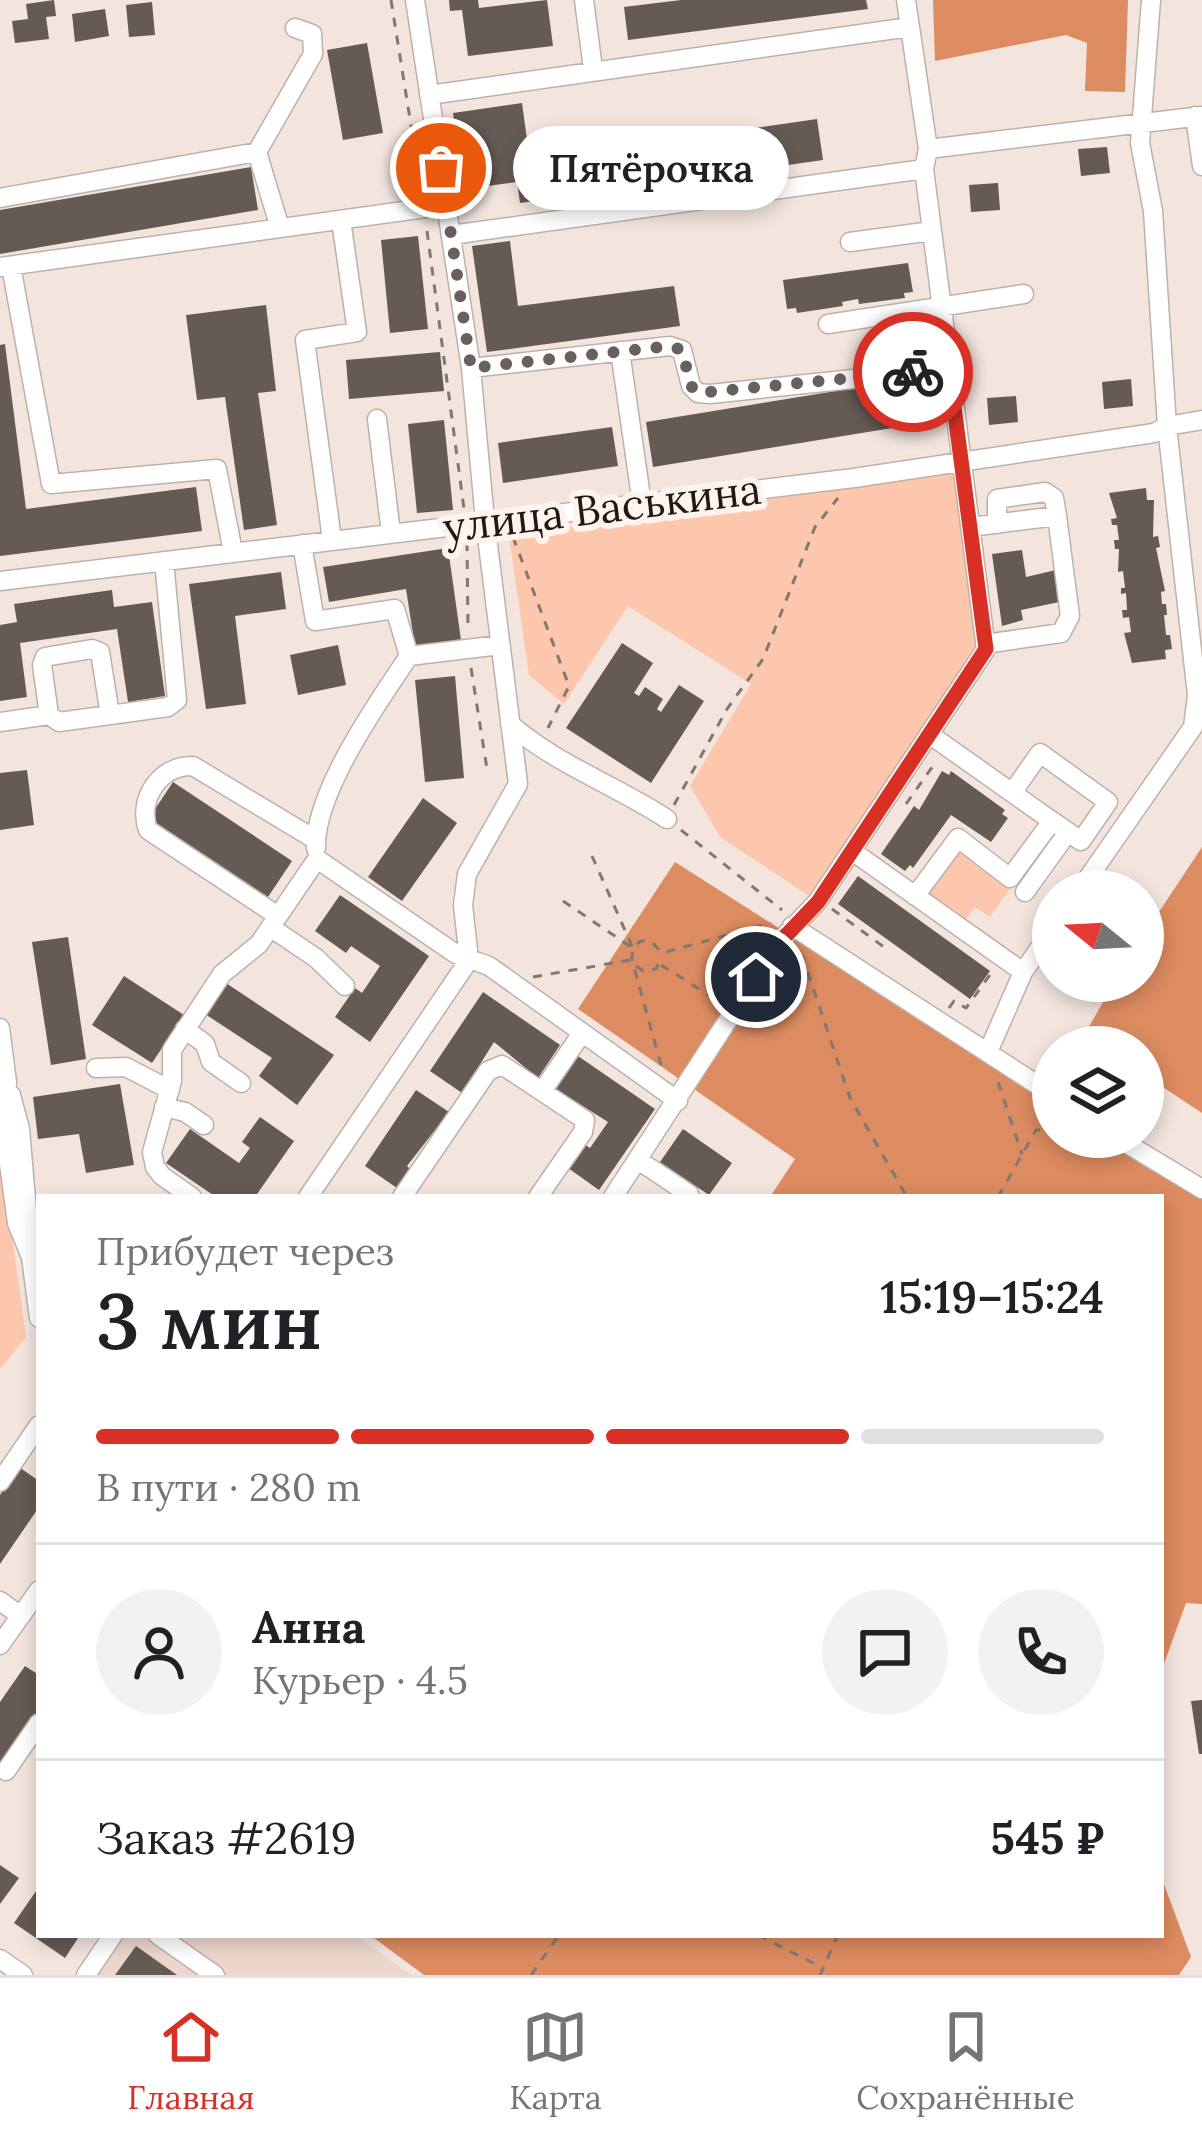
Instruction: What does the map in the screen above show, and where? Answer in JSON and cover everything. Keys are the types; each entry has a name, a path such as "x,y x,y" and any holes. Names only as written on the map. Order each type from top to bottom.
{"street":[{"path":"310,1194 469,960 463,905 467,874 518,784 500,645 476,522 471,368 415,0"},
{"path":"584,0 592,69"},
{"path":"615,1194 674,1098 792,926 818,902 986,649 906,0"},
{"path":"1093,870 1192,727 1197,695 1167,426 1153,211 1140,143 1150,0"},
{"path":"429,94 910,27"},
{"path":"280,228 257,152 313,55 312,34 295,28"},
{"path":"451,235 1199,116 1202,166"},
{"path":"0,198 257,152"},
{"path":"233,552 217,469 51,484 6,266 447,205"},
{"path":"332,540 305,340 357,332 341,220"},
{"path":"850,242 932,231"},
{"path":"828,324 1024,294"},
{"path":"471,368 670,346 682,350 691,386 698,393 710,394 949,369"},
{"path":"620,351 642,504"},
{"path":"377,419 391,533"},
{"name":"улица Васькина","path":"0,581 854,478 1154,433 1202,420"},
{"path":"970,527 997,524 997,499 1052,494 1070,616 1064,631 986,644"},
{"path":"166,1190 152,1152 167,1099 172,1049 222,974 259,944 274,921 316,849 325,805 349,753 409,656 395,609 315,621 302,544"},
{"path":"0,722 49,715 59,722 168,707 177,700 164,561"},
{"path":"409,656 500,645"},
{"path":"49,715 45,657 92,649 102,657 110,715"},
{"path":"509,724 542,752 632,796 667,819"},
{"path":"929,734 1012,793 1081,841 1108,802 1040,754 1012,793"},
{"path":"345,986 274,921 148,830 144,819 148,796 168,771 194,766 674,1098"},
{"path":"1025,892 1060,826"},
{"path":"915,896 958,838 1010,878 1060,826"},
{"path":"852,851 1023,972"},
{"path":"792,926 1032,1082"},
{"path":"988,1052 1032,959"},
{"path":"0,1028 7,1082 20,1129 36,1295"},
{"path":"184,1029 206,1044 212,1062 242,1083"},
{"path":"542,1090 582,1033"},
{"path":"404,1194 494,1066 508,1067 581,1117 585,1126 540,1194"},
{"path":"96,1068 126,1067 204,1125"},
{"path":"7,1082 5,1170 17,1223 31,1257"},
{"path":"1150,1158 1202,1190"},
{"path":"638,1160 686,1194"},
{"path":"0,1482 36,1429"},
{"path":"0,1646 36,1594"},
{"path":"0,1601 21,1616"},
{"path":"6,1772 36,1728"},
{"path":"86,1975 111,1938"},
{"path":"162,1938 215,1975"},
{"path":"0,1960 23,1975"}],"path":[{"path":"392,0 421,192"},
{"path":"427,231 476,522 469,648 487,769"},
{"path":"854,478 815,527 763,659 727,709 667,819 793,918 850,1098 905,1194"},
{"path":"506,518 569,686 543,738"},
{"path":"592,856 633,948 632,960 674,1098"},
{"path":"563,901 633,948"},
{"path":"662,953 771,923"},
{"path":"633,948 651,940 662,953 661,965"},
{"path":"632,960 643,971 661,965"},
{"path":"510,981 632,960"},
{"path":"949,1008 953,1001 966,1009 997,964"},
{"path":"661,965 735,1012"},
{"path":"988,1052 1022,1154"},
{"path":"1000,1194 1032,1137"},
{"path":"531,1975 557,1938"},
{"path":"764,1938 824,1968"},
{"path":"820,1975 837,1938"}],"shaded area":[{"path":"933,0 1128,0 1125,92 1085,91 1087,43 1066,35 935,61"},
{"path":"960,465 984,641 815,900 720,837 690,786 751,684 628,606 564,704 529,675 509,536"},
{"path":"1202,847 1202,1113 1164,1088 1164,1026 1089,1026 1103,1002 1164,1002 1164,904"},
{"path":"959,848 1012,886 990,917 975,907 963,923 925,896"},
{"path":"675,862 1032,1090 1032,1158 1139,1158 1202,1198 1202,1604 1186,1603 1164,1664 1164,1194 772,1194 795,1159 578,1009"},
{"path":"0,1150 26,1337 0,1369"},
{"path":"1164,1884 1191,1957 1179,1975 424,1975 374,1938 1164,1938"},
{"path":"118,1938 359,1938 411,1975 92,1975"}],"building":[{"path":"54,0 56,16 46,17 49,39 15,43 12,21 28,19 26,4"},
{"path":"449,0 478,0 479,8 547,0 553,46 468,56 462,10 450,11"},
{"path":"681,0 866,0 868,9 628,40 624,7"},
{"path":"152,2 155,35 129,37 126,5"},
{"path":"105,9 109,36 75,42 72,14"},
{"path":"367,43 383,133 343,140 327,50"},
{"path":"522,103 530,161 817,119 823,160 520,203 517,182 464,189 453,113"},
{"path":"1107,147 1110,173 1081,176 1078,149"},
{"path":"251,167 258,210 0,254 0,210"},
{"path":"998,183 1000,210 971,212 969,185"},
{"path":"418,236 428,329 390,333 381,240"},
{"path":"510,241 518,306 674,286 680,326 487,352 472,246"},
{"path":"908,263 913,292 904,293 905,298 859,304 858,299 797,313 796,308 787,309 783,280"},
{"path":"266,305 276,391 258,393 277,525 244,530 225,397 197,400 186,315"},
{"path":"5,344 26,509 196,487 202,531 0,556 0,345"},
{"path":"440,352 444,391 349,399 346,360"},
{"path":"916,378 923,423 653,467 646,422"},
{"path":"1131,379 1133,406 1104,409 1102,382"},
{"path":"1016,396 1018,422 989,425 987,398"},
{"path":"444,420 453,510 417,513 408,424"},
{"path":"612,427 618,466 503,483 498,443"},
{"path":"1146,488 1147,500 1154,500 1153,537 1158,536 1160,547 1156,548 1165,591 1161,592 1162,604 1166,604 1166,635 1170,635 1172,649 1165,650 1166,659 1132,663 1124,633 1131,632 1129,617 1123,618 1126,593 1121,594 1123,571 1118,572 1117,525 1111,519 1117,518 1109,493"},
{"path":"448,548 461,640 415,647 406,589 329,602 323,567"},
{"path":"1022,550 1026,577 1060,569 1064,601 1021,610 1023,620 1002,626 992,554"},
{"path":"281,572 286,609 235,616 246,704 206,709 189,584"},
{"path":"112,590 114,607 152,602 165,696 128,702 117,629 20,643 27,697 0,701 0,625 17,622 14,604"},
{"path":"622,643 653,663 634,693 639,696 645,687 663,699 657,709 661,712 679,685 704,701 651,783 566,728"},
{"path":"338,645 346,685 298,695 290,655"},
{"path":"455,676 464,778 425,782 415,680"},
{"path":"27,770 34,825 0,830 0,773"},
{"path":"942,771 949,775 951,771 1005,810 1002,814 1008,818 991,842 951,815 913,868 910,865 905,871 881,854 914,806 919,810"},
{"path":"173,782 292,861 268,897 149,818"},
{"path":"423,798 457,823 402,901 368,877"},
{"path":"858,876 990,971 970,999 838,904"},
{"path":"340,895 429,956 370,1042 335,1017 355,988 362,993 380,966 351,946 346,953 315,931"},
{"path":"68,937 86,1059 51,1065 32,942"},
{"path":"124,976 184,1015 152,1063 92,1025"},
{"path":"226,983 334,1055 297,1105 259,1076 272,1058 205,1014"},
{"path":"483,992 560,1045 538,1078 494,1042 462,1093 430,1071"},
{"path":"578,1056 655,1109 599,1190 568,1168 584,1144 590,1148 608,1122 556,1089"},
{"path":"120,1084 134,1165 86,1173 79,1134 38,1139 33,1097"},
{"path":"416,1090 449,1112 407,1166 410,1169 397,1188 365,1166"},
{"path":"260,1117 294,1141 257,1194 212,1194 166,1163 190,1129 239,1163 250,1148 242,1142"},
{"path":"683,1129 732,1163 708,1194 660,1162"},
{"path":"19,1467 36,1479 36,1511 0,1564 0,1495"},
{"path":"25,1666 36,1673 36,1720 4,1766 0,1763 0,1702"},
{"path":"1202,1700 1202,1754 1199,1754 1191,1701"},
{"path":"0,1865 19,1878 0,1904"},
{"path":"36,1891 36,1938 78,1938 65,1958 14,1923"},
{"path":"136,1946 177,1975 115,1975"}],"way so far":[{"path":"441,168 471,368 670,346 682,350 691,386 698,393 710,394 913,372"}],"place":[{"name":"Пятёрочка","path":"441,168"}],"route":[{"path":"756,977 798,919 818,902 986,649 949,369 913,372"}]}
